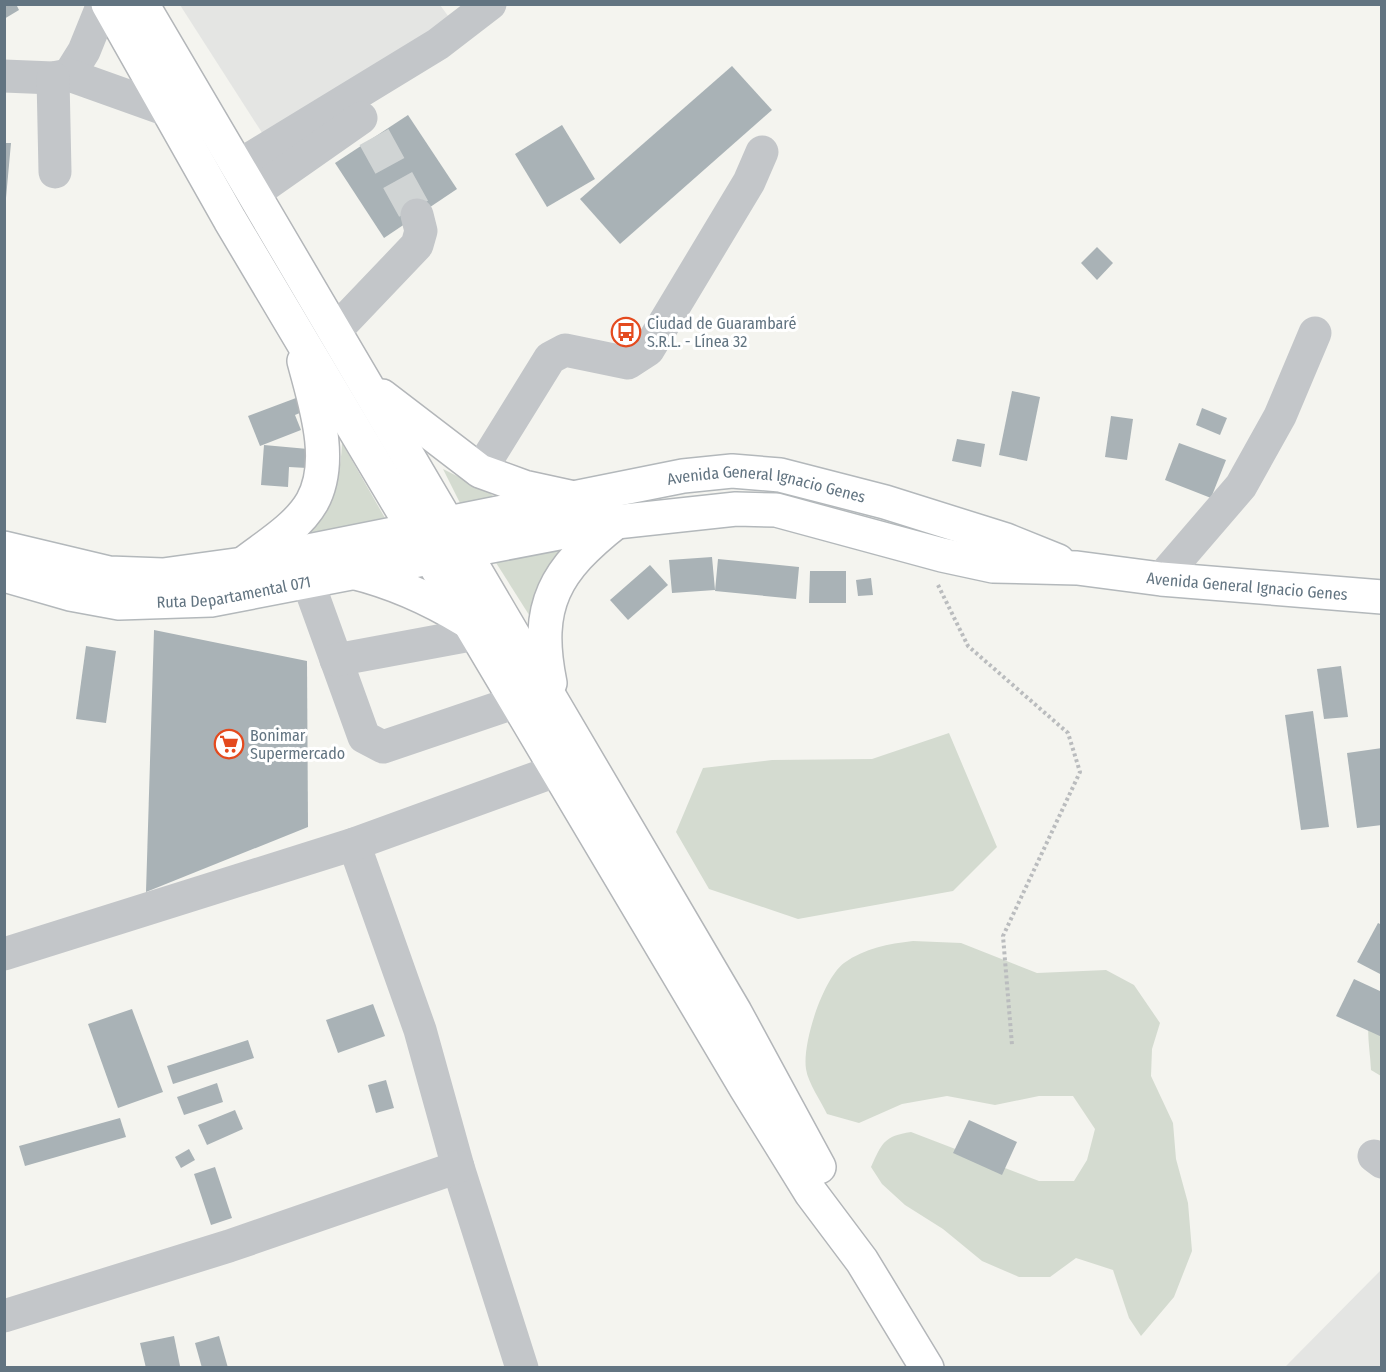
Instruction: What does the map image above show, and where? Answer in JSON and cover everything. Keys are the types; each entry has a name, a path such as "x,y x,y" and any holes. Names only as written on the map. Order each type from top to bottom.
{"main road":[{"path":"108,4 167,110 429,557 805,1184 862,1261 927,1368"},
{"path":"142,4 735,1012 832,1191 862,1261"},
{"path":"243,564 282,535 311,504 320,484 322,464 319,425 297,330"},
{"path":"366,383 480,471 524,487 570,497"},
{"name":"Avenida General Ignacio Genes","path":"456,537 570,497 683,476 732,471 780,475 885,502 984,533 1077,568"},
{"name":"Avenida General Ignacio Genes","path":"456,537 736,509 776,510 921,550 993,566 1077,568 1161,579 1382,597"},
{"path":"554,703 543,648 546,614 559,578 591,542 616,522"},
{"name":"Ruta Departamental 071","path":"4,548 109,573 163,575 243,564 414,528 456,537"},
{"name":"Ruta Departamental 071","path":"4,574 70,594 119,603 166,604 211,600 429,557 456,537"},
{"path":"352,572 384,580 413,592 472,628"}],"street":[{"path":"55,172 61,76 84,51 103,4"},
{"path":"246,180 361,118 438,44 490,4"},
{"path":"4,76 61,76 167,110"},
{"path":"480,471 550,358 565,350 628,363 648,350 748,182 762,152"},
{"path":"335,331 417,245 421,231 417,215"},
{"path":"1161,579 1241,486 1280,416 1315,333"},
{"path":"308,582 364,737 383,747 516,702"},
{"path":"336,660 472,628"},
{"path":"4,954 354,844 558,770"},
{"path":"354,844 420,1030 458,1167 522,1368"},
{"path":"4,1316 229,1246 458,1167"}],"path":[{"path":"921,550 968,646 1068,733 1080,772 1003,936 1012,1045"}],"shaded area":[{"path":"180,5 440,5 454,24 266,139"},
{"path":"342,443 385,518 301,535 320,515 332,494 339,471"},
{"path":"443,469 489,492 495,498 461,505"},
{"path":"576,541 531,618 493,558"},
{"path":"949,733 997,847 953,891 798,919 709,889 676,832 703,768 772,760 872,759"},
{"path":"913,941 961,943 1037,973 1106,970 1134,985 1160,1023 1152,1049 1151,1076 1173,1123 1176,1159 1188,1203 1192,1251 1174,1297 1141,1336 1129,1318 1113,1270 1076,1258 1050,1277 1019,1277 982,1261 943,1229 905,1205 882,1184 871,1167 885,1142 895,1136 911,1132 1039,1181 1074,1181 1087,1160 1095,1129 1073,1096 1039,1096 995,1105 947,1096 902,1104 859,1123 827,1114 809,1080 806,1069 807,1044 822,997 836,971 844,963 868,950"},
{"path":"1381,992 1381,1076 1371,1070 1368,1028 1371,1009"},
{"path":"1381,1270 1381,1367 1285,1367"}],"building":[{"path":"4,4 16,4 19,10 4,19"},
{"path":"732,66 772,110 620,244 580,199"},
{"path":"408,115 457,189 384,238 335,163"},
{"path":"562,125 595,179 547,207 515,154"},
{"path":"4,143 11,143 6,198 4,198"},
{"path":"1097,247 1113,263 1097,280 1081,263"},
{"path":"1012,391 1040,397 1027,461 999,455"},
{"path":"296,398 302,412 295,415 301,430 260,446 248,416"},
{"path":"1202,408 1227,418 1220,435 1196,425"},
{"path":"1111,416 1133,419 1127,460 1105,457"},
{"path":"957,439 985,444 981,467 952,461"},
{"path":"1179,443 1226,460 1211,498 1165,480"},
{"path":"264,445 308,449 307,468 289,467 288,487 261,485"},
{"path":"712,557 715,590 672,593 669,560"},
{"path":"718,559 799,567 796,599 715,591"},
{"path":"650,565 668,585 628,620 610,600"},
{"path":"810,571 846,571 846,603 809,603"},
{"path":"871,578 873,595 858,596 856,580"},
{"name":"Bonimar Supermercado","path":"154,630 307,661 308,827 146,892"},
{"path":"86,646 116,651 106,723 76,719"},
{"path":"1341,666 1348,717 1324,719 1317,669"},
{"path":"1313,711 1329,827 1301,830 1285,715"},
{"path":"1382,748 1382,825 1357,828 1347,753"},
{"path":"1378,923 1382,925 1382,975 1357,962"},
{"path":"1354,979 1382,992 1382,1037 1336,1016"},
{"path":"373,1004 385,1036 338,1053 326,1020"},
{"path":"132,1009 163,1092 118,1108 88,1024"},
{"path":"248,1040 254,1058 173,1084 167,1066"},
{"path":"386,1080 394,1108 376,1113 368,1085"},
{"path":"217,1083 223,1102 184,1115 177,1097"},
{"path":"235,1110 243,1129 207,1145 198,1125"},
{"path":"120,1118 126,1137 25,1166 19,1146"},
{"path":"969,1120 1017,1142 1002,1175 953,1153"},
{"path":"189,1149 195,1160 181,1168 175,1157"},
{"path":"215,1167 232,1218 211,1225 194,1174"},
{"path":"174,1336 180,1366 146,1368 140,1343"},
{"path":"219,1336 228,1368 202,1368 195,1343"}],"tunnel":[{"path":"374,137 417,215"}],"place":[{"name":"Ciudad de Guarambaré S.R.L. - Línea 32","path":"626,332"},
{"name":"Bonimar Supermercado","path":"229,744"}]}
